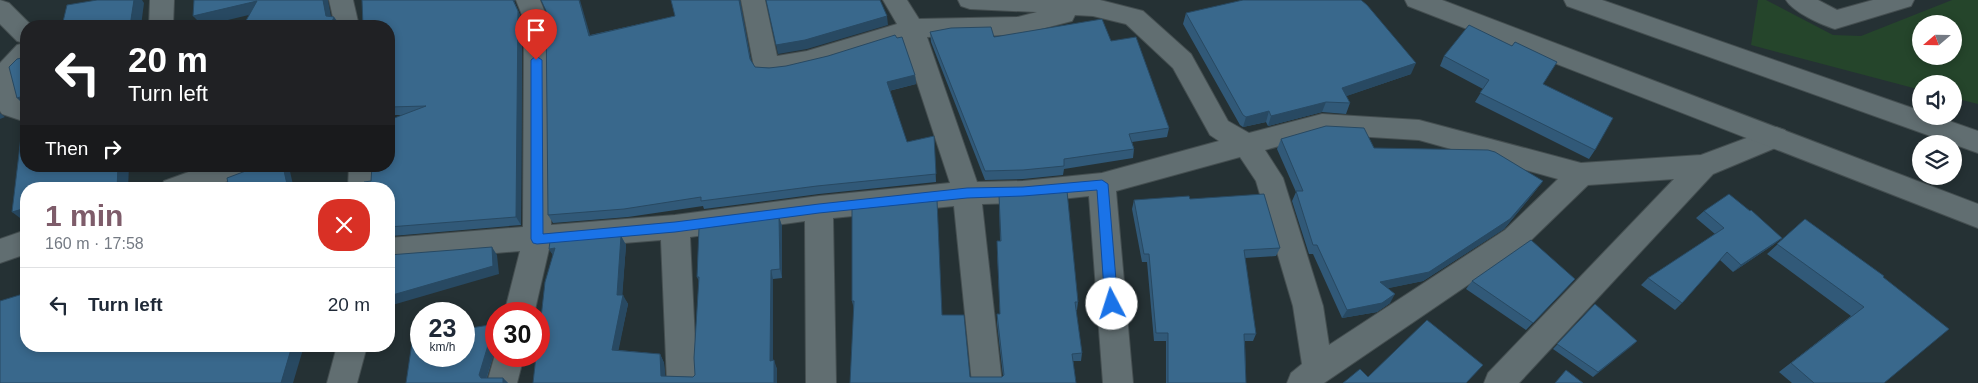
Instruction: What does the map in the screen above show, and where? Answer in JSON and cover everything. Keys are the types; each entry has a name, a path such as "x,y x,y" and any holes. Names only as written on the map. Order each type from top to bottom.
{"street":[{"path":"161,20 162,0"},
{"path":"341,0 346,20"},
{"path":"522,302 537,239 536,20 528,0"},
{"path":"753,0 767,67 807,60 912,28 1018,26 1093,8"},
{"path":"895,0 912,28 967,193 986,383"},
{"path":"970,0 1093,8 1134,17 1182,61 1219,128 1247,145 1269,178 1308,306 1310,376"},
{"path":"1417,0 1978,216"},
{"path":"1798,0 1835,20 1902,0"},
{"path":"1580,1 1978,142"},
{"path":"0,9 20,29"},
{"path":"20,58 5,74 12,107 20,110"},
{"path":"395,250 675,227 819,208 967,193 1023,192 1102,184 1322,124 1420,130 1581,174 1703,166 1776,137"},
{"path":"1499,383 1703,166"},
{"path":"193,182 221,172"},
{"path":"1310,376 1515,238 1581,174"},
{"path":"1102,184 1118,383"},
{"path":"819,208 821,383"},
{"path":"675,227 682,383"},
{"path":"0,251 20,244"},
{"path":"342,383 350,352"},
{"path":"502,383 506,367"}],"green space":[{"path":"1758,0 1766,0 1833,35 1861,36 1912,16 1912,65 1962,65 1962,15 1914,15 1952,0 1978,0 1978,104 1962,100 1962,75 1912,75 1912,88 1751,45"}],"building":[{"path":"97,0 134,0 131,20 63,20 67,5"},
{"path":"194,0 323,0 326,16 334,17 333,20 246,20 257,1 193,16"},
{"path":"362,0 513,0 518,11 516,217 395,227 395,182 364,182 371,181 372,172 395,172 395,118 426,106 395,107 395,20 363,20"},
{"path":"541,0 579,0 589,36 675,16 671,0 739,0 750,59 755,67 786,66 828,56 895,35 897,38 902,37 915,75 887,82 907,142 934,136 936,174 817,186 701,201 701,197 624,209 548,215 546,11"},
{"path":"766,0 880,0 887,16 805,40 776,45"},
{"path":"1243,0 1361,0 1416,63 1342,88 1350,103 1326,102 1271,116 1269,111 1246,117 1243,115 1186,13"},
{"path":"1102,19 1111,41 1136,37 1169,128 1129,134 1134,149 1064,159 1064,166 985,171 930,32 951,28 991,27 994,37"},
{"path":"1469,25 1512,46 1515,42 1557,62 1543,84 1613,118 1595,150 1480,93 1489,80 1444,56"},
{"path":"20,58 20,97 17,98 9,67"},
{"path":"1326,126 1364,128 1374,148 1488,150 1495,152 1543,181 1510,219 1429,272 1380,282 1395,294 1382,303 1347,310 1317,245 1313,245 1296,191 1303,191 1281,139"},
{"path":"20,145 20,172 118,172 117,182 20,182 20,210 12,212"},
{"path":"243,172 284,172 286,182 228,182 227,178"},
{"path":"1067,191 1078,302 1075,302 1082,353 1072,354 1076,383 850,383 854,301 852,301 852,209 937,200 942,315 964,315 970,377 1002,377 1004,375 997,314 1000,314 997,241 1001,241 999,196"},
{"path":"1264,194 1280,248 1244,250 1256,334 1244,334 1246,383 1168,383 1168,333 1156,333 1149,254 1144,254 1134,200 1189,196 1190,199"},
{"path":"1729,194 1751,210 1782,238 1741,265 1727,252 1682,303 1648,278 1724,228 1704,211"},
{"path":"779,217 780,269 771,270 770,361 774,360 774,383 533,383 535,367 550,367 550,302 543,302 545,282 555,248 549,249 550,241 621,236 617,295 623,295 612,350 660,354 661,376 693,377 695,375 694,358 699,277 697,277 699,228"},
{"path":"1805,219 1884,276 1949,329 1884,383 1814,383 1791,363 1864,307 1777,244"},
{"path":"1531,240 1575,279 1533,323 1472,281"},
{"path":"492,247 493,266 395,294 395,255"},
{"path":"20,295 20,352 290,352 281,383 0,383 0,301"},
{"path":"1595,304 1637,341 1598,372 1557,344"},
{"path":"1427,320 1483,365 1466,383 1343,383 1360,369 1368,377"},
{"path":"485,326 485,355 479,375 481,378 503,378 503,383 406,383 410,356 410,367 475,367 475,327"},
{"path":"1566,370 1583,383 1555,383"}],"route":[{"path":"536,60 537,239 675,227 819,208 967,193 1023,192 1102,184 1112,304"}]}
